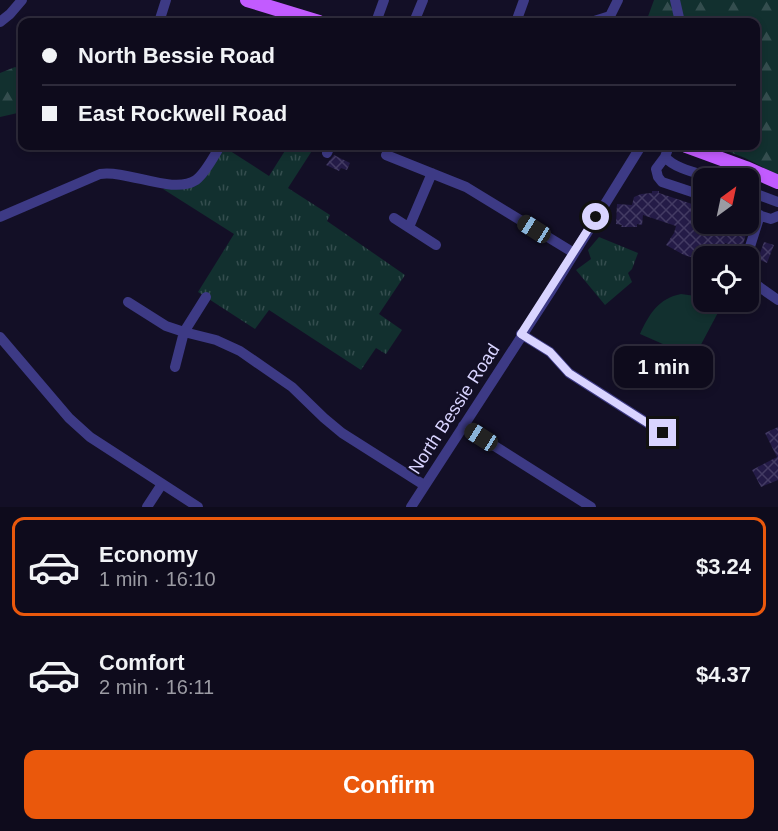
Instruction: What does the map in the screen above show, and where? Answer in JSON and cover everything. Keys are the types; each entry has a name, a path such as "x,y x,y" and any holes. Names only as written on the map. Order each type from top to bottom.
{"main road":[{"path":"247,0 294,18"},
{"path":"697,150 778,182"}],"street":[{"path":"0,22 22,0"},
{"path":"160,18 166,0"},
{"path":"377,18 384,0"},
{"path":"416,18 423,0"},
{"path":"517,18 524,0"},
{"path":"604,18 610,16 618,0"},
{"path":"675,0 679,18"},
{"path":"0,217 100,174 113,172 162,184 179,185 196,180 218,150"},
{"name":"North Bessie Road","path":"411,507 638,150"},
{"path":"668,150 656,170 658,177 663,182 693,192"},
{"path":"386,155 475,192 574,253"},
{"path":"665,157 679,167 693,172"},
{"path":"409,227 432,173"},
{"path":"759,195 778,202"},
{"path":"750,246 760,215 771,219 778,216"},
{"path":"394,218 436,245"},
{"path":"759,287 778,300"},
{"path":"175,367 184,333 206,297"},
{"path":"128,302 166,326 184,333 216,340 240,351 292,387 342,433 424,484"},
{"path":"521,334 550,352 569,373 663,433"},
{"path":"0,337 69,418 90,438 198,507"},
{"path":"463,426 591,507"},
{"path":"147,507 162,484"}],"green space":[{"path":"654,0 778,0 778,175 724,150 760,150 760,18 647,18"},
{"path":"15,67 18,68 18,113 0,117 0,73"},
{"path":"221,150 229,150 269,176 285,150 312,150 288,188 330,215 327,221 405,275 379,314 402,330 386,354 376,348 361,370 269,310 255,329 198,292 234,234 163,189 182,189"},
{"path":"599,237 638,253 628,273 632,282 605,305 576,270 591,259 588,250"},
{"path":"681,294 693,296 693,312 718,312 696,354 690,356 640,334 656,308 673,296"}],"building":[{"path":"334,155 350,163 347,170 341,168 339,171 326,165"},
{"path":"652,191 659,191 659,193 693,204 693,234 746,234 743,246 725,243 724,246 693,246 693,258 666,245 676,226 643,215 642,225 637,224 637,227 621,227 622,225 616,224 617,204 632,205 634,197 652,193"},
{"path":"764,242 774,245 767,263 759,259"},
{"path":"778,427 778,480 761,487 752,470 777,457 765,433"}],"route":[{"path":"596,217 551,291 521,334 550,352 569,373 663,433"}]}
